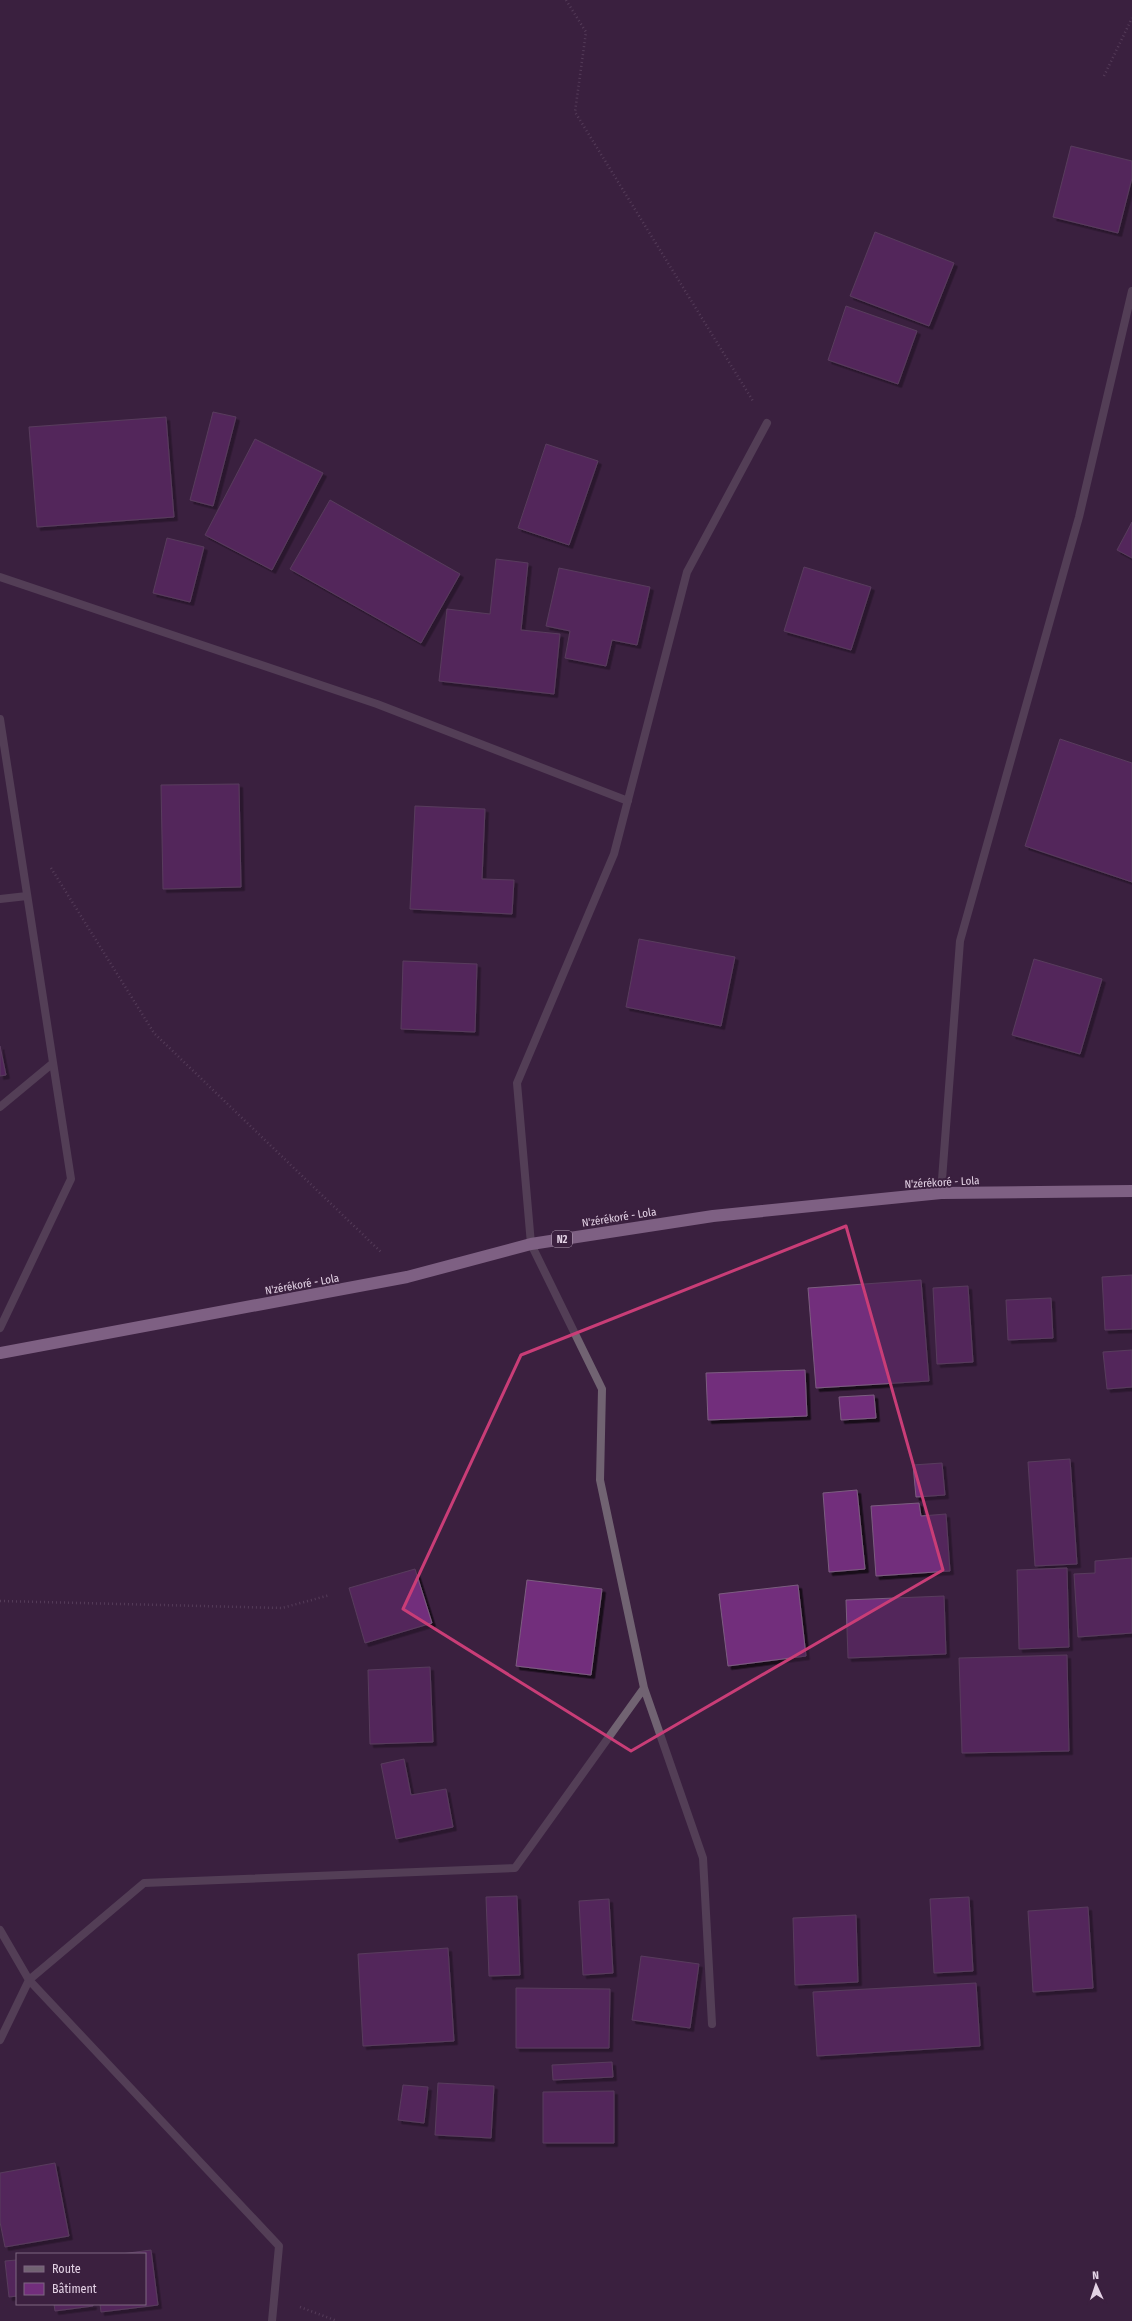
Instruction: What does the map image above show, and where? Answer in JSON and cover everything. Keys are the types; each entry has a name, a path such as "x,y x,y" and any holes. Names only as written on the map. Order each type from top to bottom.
{"highway":[{"name":"N'zérékoré - Lola","path":"0,1353 407,1277 531,1244 713,1216 941,1193 1132,1191"}],"street":[{"path":"941,1193 960,941 1079,517 1132,291"},
{"path":"712,2024 703,1858 644,1688 600,1480 602,1390 531,1244 517,1083 614,854 687,572 766,423"},
{"path":"0,577 377,704 628,801"},
{"path":"0,720 71,1179 0,1328"},
{"path":"0,899 27,896"},
{"path":"0,1107 53,1063"},
{"path":"0,2040 29,1980 144,1883 515,1868 644,1688"},
{"path":"0,1930 29,1980 279,2246 273,2297 272,2321"}],"path":[{"path":"566,0 586,32 575,112 766,423"},
{"path":"1104,76 1132,18"},
{"path":"48,864 154,1034 407,1277"},
{"path":"0,1601 282,1608 330,1595"},
{"path":"273,2297 338,2321"}],"highlighted area":[{"path":"846,1226 943,1570 631,1751 403,1609 521,1355"}],"building":[{"path":"1071,146 1132,161 1132,178 1118,233 1053,217"},
{"path":"875,232 954,263 929,326 850,296"},
{"path":"846,306 917,331 898,384 828,360"},
{"path":"213,412 236,417 213,506 190,500"},
{"path":"166,417 174,517 37,527 29,427"},
{"path":"255,439 323,473 272,570 205,535"},
{"path":"546,444 598,461 569,545 518,528"},
{"path":"330,500 460,574 421,643 290,569"},
{"path":"1132,522 1132,558 1117,550"},
{"path":"167,538 204,547 190,602 153,593"},
{"path":"496,559 528,563 521,630 560,634 554,694 439,681 447,609 490,614"},
{"path":"804,567 871,587 851,650 784,631"},
{"path":"559,568 650,587 637,645 612,640 606,666 565,658 570,631 546,626"},
{"path":"1060,739 1132,763 1132,882 1025,846"},
{"path":"239,784 241,887 163,889 161,785"},
{"path":"415,806 485,809 482,879 514,880 512,914 410,909"},
{"path":"639,939 735,957 721,1026 626,1007"},
{"path":"1034,959 1102,979 1080,1054 1012,1035"},
{"path":"403,961 477,964 475,1032 401,1029"},
{"path":"0,1046 6,1075 0,1076"},
{"path":"1132,1275 1132,1329 1105,1330 1102,1277"},
{"path":"921,1280 929,1381 816,1388 808,1288"},
{"path":"968,1286 973,1362 937,1364 933,1288"},
{"path":"1051,1298 1053,1338 1008,1340 1006,1300"},
{"path":"1132,1350 1132,1387 1107,1389 1103,1352"},
{"path":"805,1370 807,1416 708,1420 706,1373"},
{"path":"874,1395 876,1418 841,1420 839,1397"},
{"path":"1070,1459 1077,1564 1035,1566 1028,1462"},
{"path":"942,1463 945,1495 916,1497 913,1465"},
{"path":"857,1490 865,1569 829,1572 823,1493"},
{"path":"919,1503 921,1516 946,1514 950,1571 876,1576 871,1506"},
{"path":"1132,1558 1132,1633 1078,1637 1074,1574 1095,1573 1095,1561"},
{"path":"1067,1568 1069,1647 1019,1649 1017,1570"},
{"path":"415,1569 432,1623 365,1643 349,1588"},
{"path":"527,1580 602,1589 591,1675 516,1666"},
{"path":"798,1585 806,1656 728,1666 719,1594"},
{"path":"944,1596 946,1654 848,1658 846,1600"},
{"path":"1067,1655 1069,1751 962,1753 959,1658"},
{"path":"430,1667 433,1742 370,1744 368,1670"},
{"path":"404,1759 411,1795 446,1789 453,1827 396,1839 381,1764"},
{"path":"517,1896 520,1975 489,1976 486,1897"},
{"path":"969,1897 973,1971 934,1973 930,1899"},
{"path":"609,1899 613,1973 583,1975 579,1901"},
{"path":"1088,1907 1093,1988 1033,1992 1028,1911"},
{"path":"856,1915 858,1982 795,1985 793,1918"},
{"path":"448,1948 454,2041 363,2046 358,1954"},
{"path":"641,1956 699,1964 690,2028 632,2020"},
{"path":"976,1983 980,2046 817,2056 813,1992"},
{"path":"516,1988 610,1989 609,2048 516,2048"},
{"path":"612,2062 613,2077 553,2080 552,2065"},
{"path":"438,2083 494,2086 491,2138 435,2135"},
{"path":"403,2085 428,2087 424,2123 398,2120"},
{"path":"614,2091 614,2143 543,2143 543,2092"},
{"path":"55,2163 69,2236 5,2247 0,2222 0,2173"},
{"path":"151,2250 158,2305 101,2312 100,2305 146,2305 146,2253 128,2253"},
{"path":"16,2260 16,2296 9,2297 5,2261"},
{"path":"54,2305 93,2305 93,2306 55,2311"}]}
